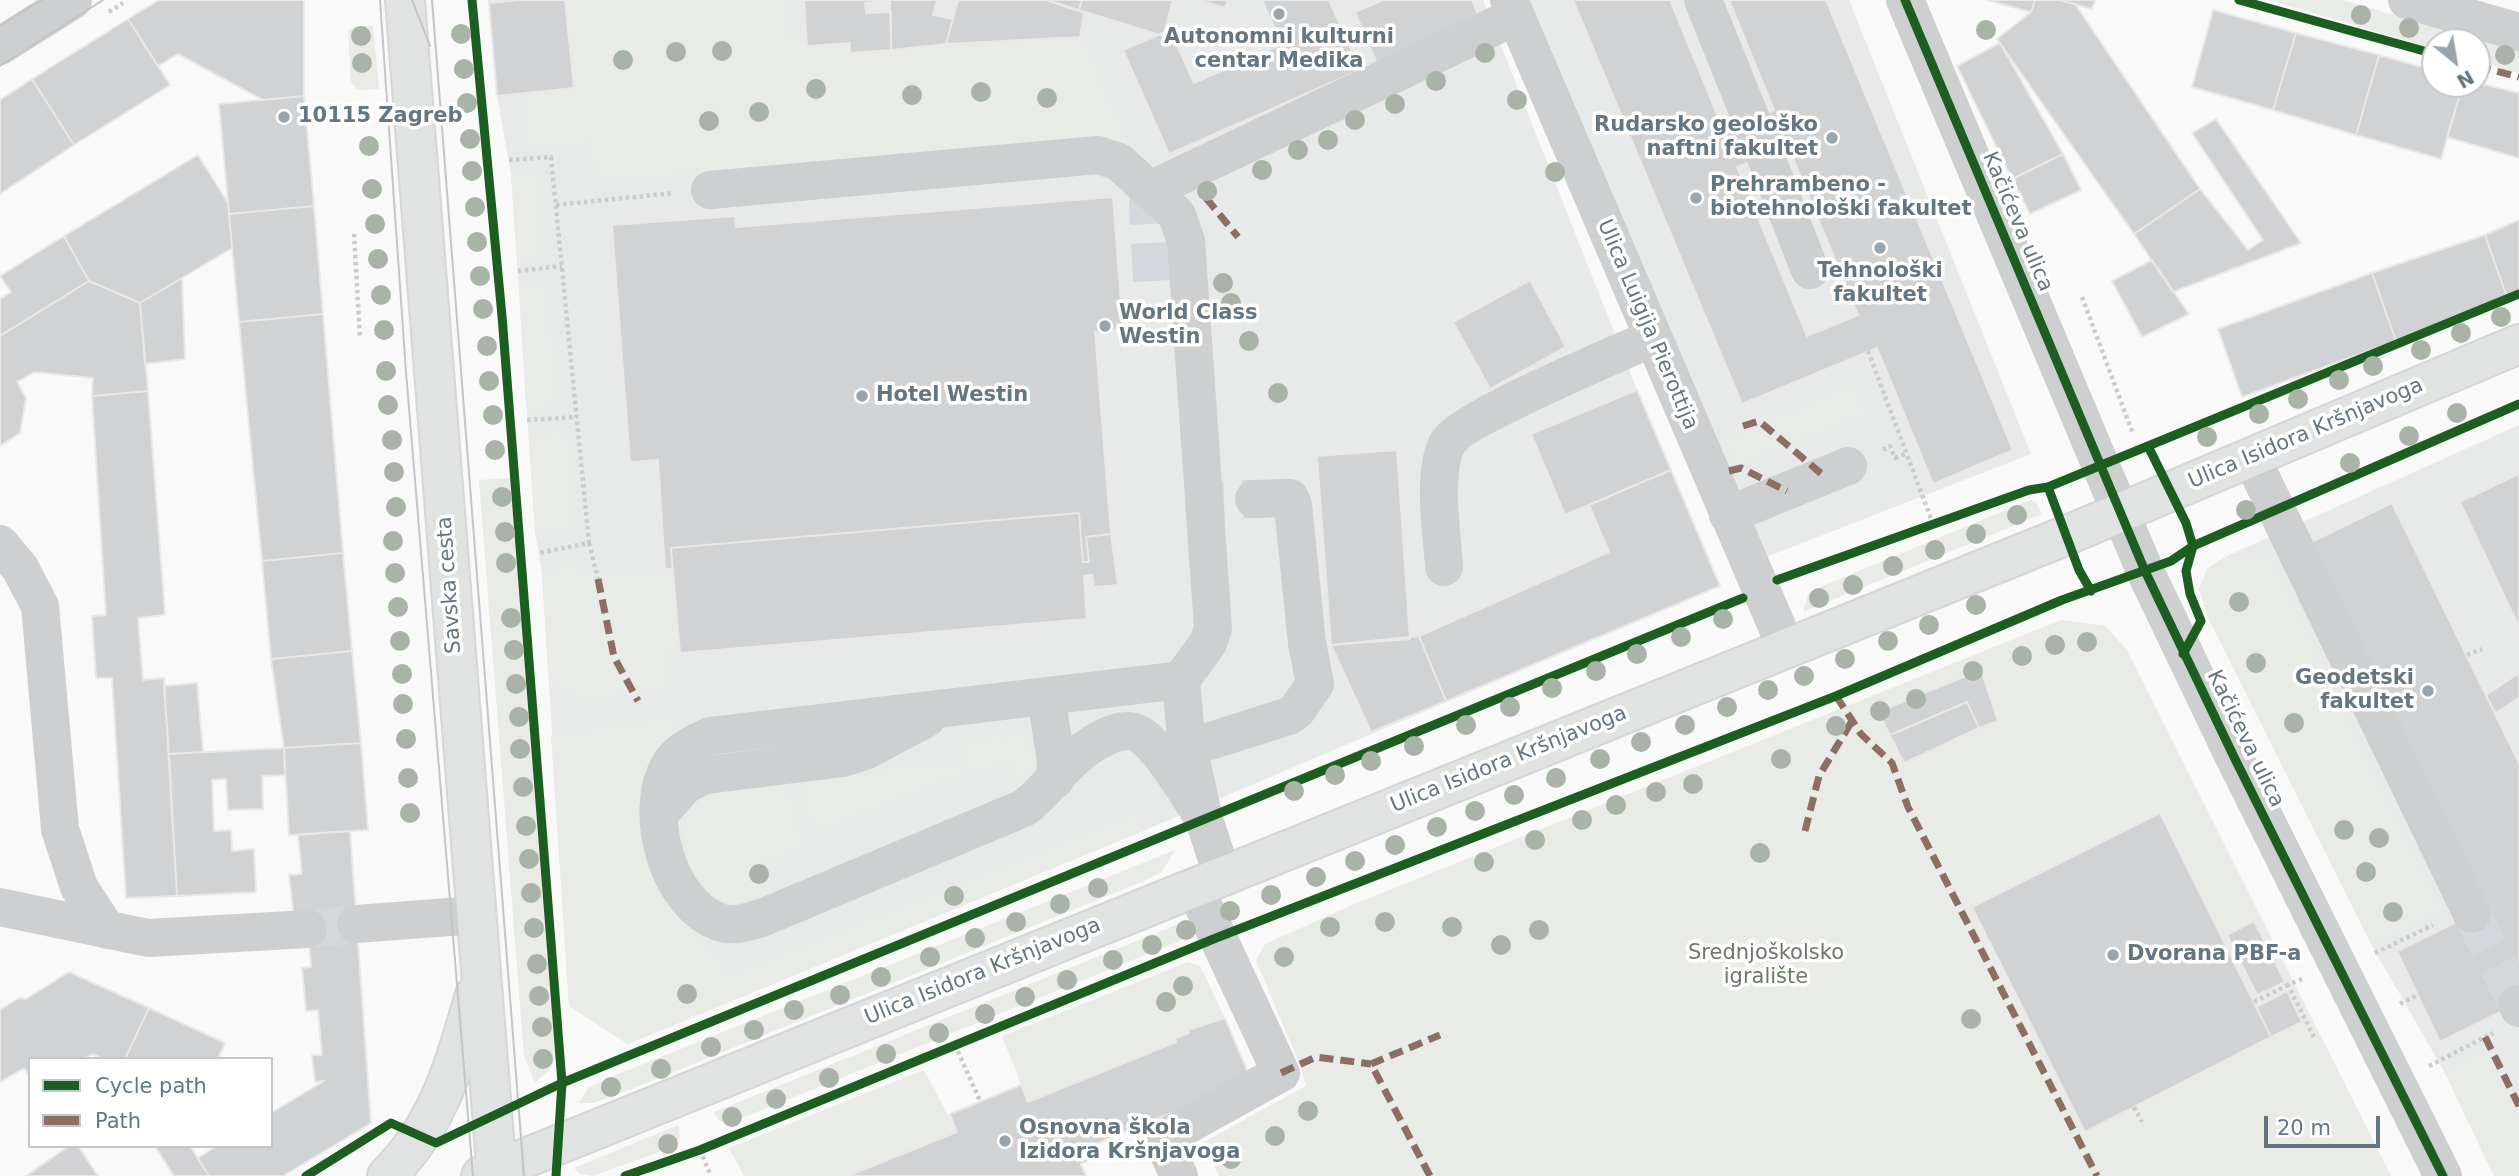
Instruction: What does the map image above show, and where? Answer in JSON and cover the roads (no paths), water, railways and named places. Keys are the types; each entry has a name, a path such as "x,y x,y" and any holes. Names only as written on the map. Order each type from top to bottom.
{"main road":[{"name":"Savska cesta","path":"405,0 481,975 491,1174"},
{"name":"Ulica Isidora Kršnjavoga","path":"491,1174 1208,880 1787,650 2519,344"},
{"path":"387,1176 412,1150 436,1112 481,975"}],"street":[{"path":"0,46 73,0"},
{"path":"1703,0 1751,120"},
{"name":"Kačićeva ulica","path":"1905,0 2120,513 2222,734 2443,1176"},
{"path":"2407,0 2519,32"},
{"path":"1163,184 1513,8"},
{"name":"Ulica Luigija Pierottija","path":"1513,8 1787,650"},
{"path":"694,191 1098,155 1119,162 1177,215 1186,241 1213,615 1208,643 1181,680 1188,748 1205,819 1208,880 1281,1073 1162,1139 1178,1176"},
{"path":"1765,155 1810,271"},
{"path":"1444,567 1439,470 1448,441 1488,413 1653,338"},
{"path":"2251,457 2457,918"},
{"path":"1728,515 1864,459"},
{"path":"1188,748 1289,716 1302,704 1315,684 1307,643 1293,505 1290,498 1254,499"},
{"path":"0,544 20,568 40,607 61,829 79,887 107,930"},
{"path":"1181,680 948,708 867,750 843,758 706,775 686,784 660,813 661,839 667,864 690,901 705,916 724,924 743,924 1024,808 1044,793 1074,758 1101,740 1130,731 1140,734 1152,746 1205,819"},
{"path":"1046,696 1056,761 1055,780"},
{"path":"0,908 148,938 308,929"},
{"path":"356,924 476,915"}],"tunnel":[{"path":"1152,281 1148,200 1163,184"},
{"path":"1186,501 1254,499"},
{"path":"2472,914 2517,1004"},
{"path":"308,929 356,924"}],"tram line":[{"path":"0,26 42,0"},
{"path":"0,66 103,0"},
{"path":"380,0 406,372 473,1176"},
{"path":"412,0 430,46"},
{"path":"432,0 524,1176"}],"place":[{"name":"Autonomni kulturni centar Medika","path":"1279,14"},
{"name":"10115 Zagreb","path":"284,117"},
{"name":"Rudarsko geološko naftni fakultet","path":"1832,138"},
{"name":"Prehrambeno - biotehnološki fakultet","path":"1696,198"},
{"name":"Tehnološki fakultet","path":"1880,248"},
{"name":"World Class Westin","path":"1105,326"},
{"name":"Hotel Westin","path":"862,396"},
{"name":"Geodetski fakultet","path":"2428,691"},
{"name":"Dvorana PBF-a","path":"2113,955"},
{"name":"Osnovna škola Izidora Kršnjavoga","path":"1005,1141"}],"park label":[{"name":"Srednjoškolsko igralište","path":"1766,966"}]}
